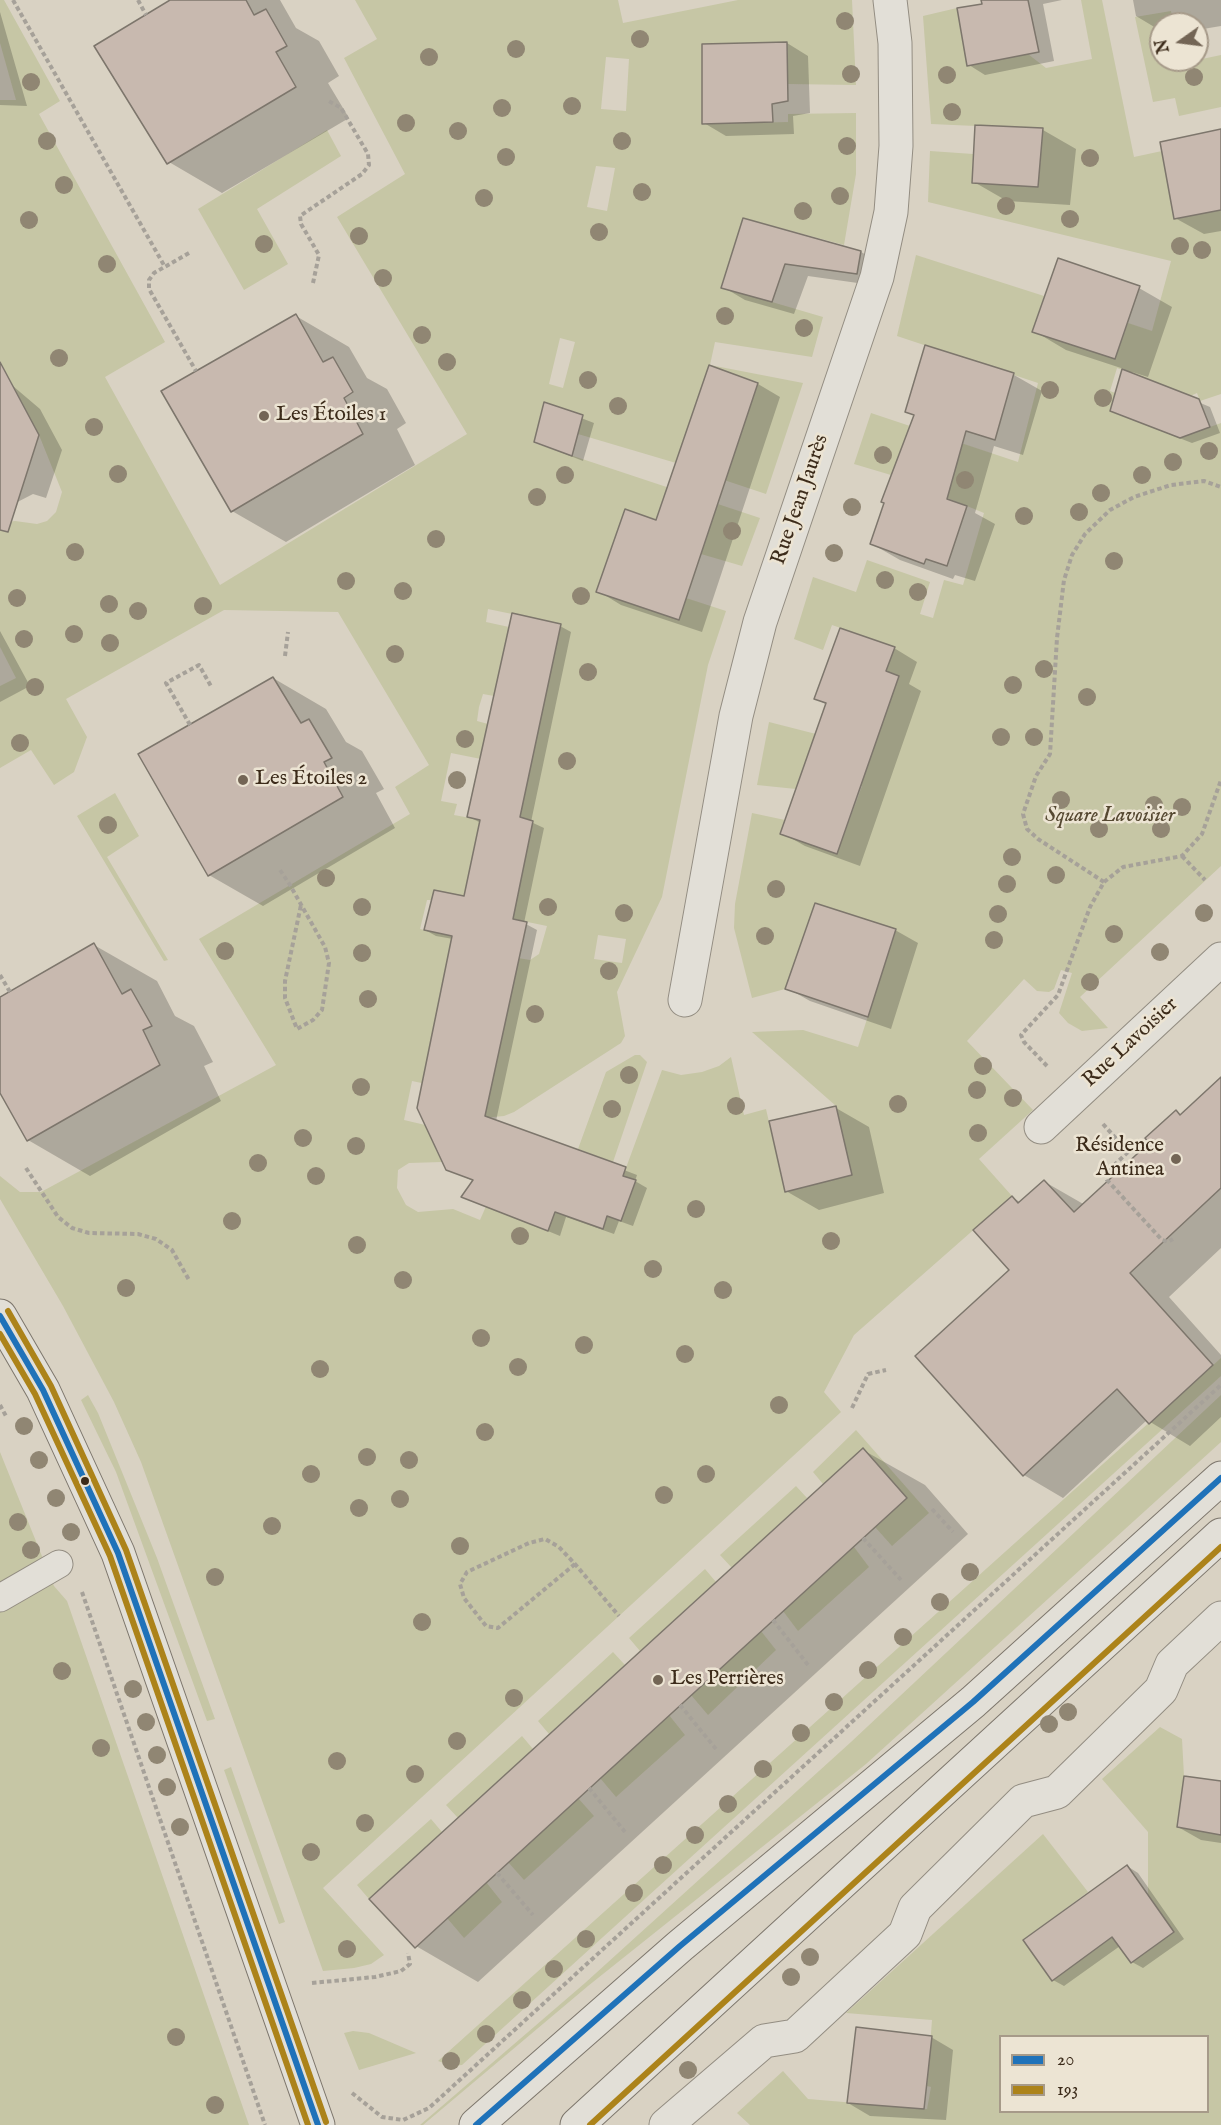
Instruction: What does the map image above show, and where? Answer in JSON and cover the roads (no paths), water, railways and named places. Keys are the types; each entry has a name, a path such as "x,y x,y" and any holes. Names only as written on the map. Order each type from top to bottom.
{"street":[{"name":"Rue Jean Jaurès","path":"685,1000 736,716 760,622 877,277 888,223 896,146 895,43 890,0"},
{"name":"Rue Lavoisier","path":"1041,1127 1221,959"},
{"path":"0,1316 43,1389 118,1553 318,2125"},
{"path":"476,2125 680,1946 973,1702 1221,1478"},
{"path":"577,2125 1221,1534"},
{"path":"666,2125 764,2041 795,2036 905,1934 915,1908 1023,1801 1057,1792 1161,1690 1172,1664 1221,1618"}],"lane":[{"path":"0,1598 69,1572"}],"place":[{"name":"Les Étoiles 1","path":"264,416"},
{"name":"Les Étoiles 2","path":"243,780"},
{"name":"Résidence Antinea","path":"1176,1159"},
{"name":"Les Perrières","path":"658,1680"}],"park label":[{"name":"Square Lavoisier","path":"1110,817"}]}
